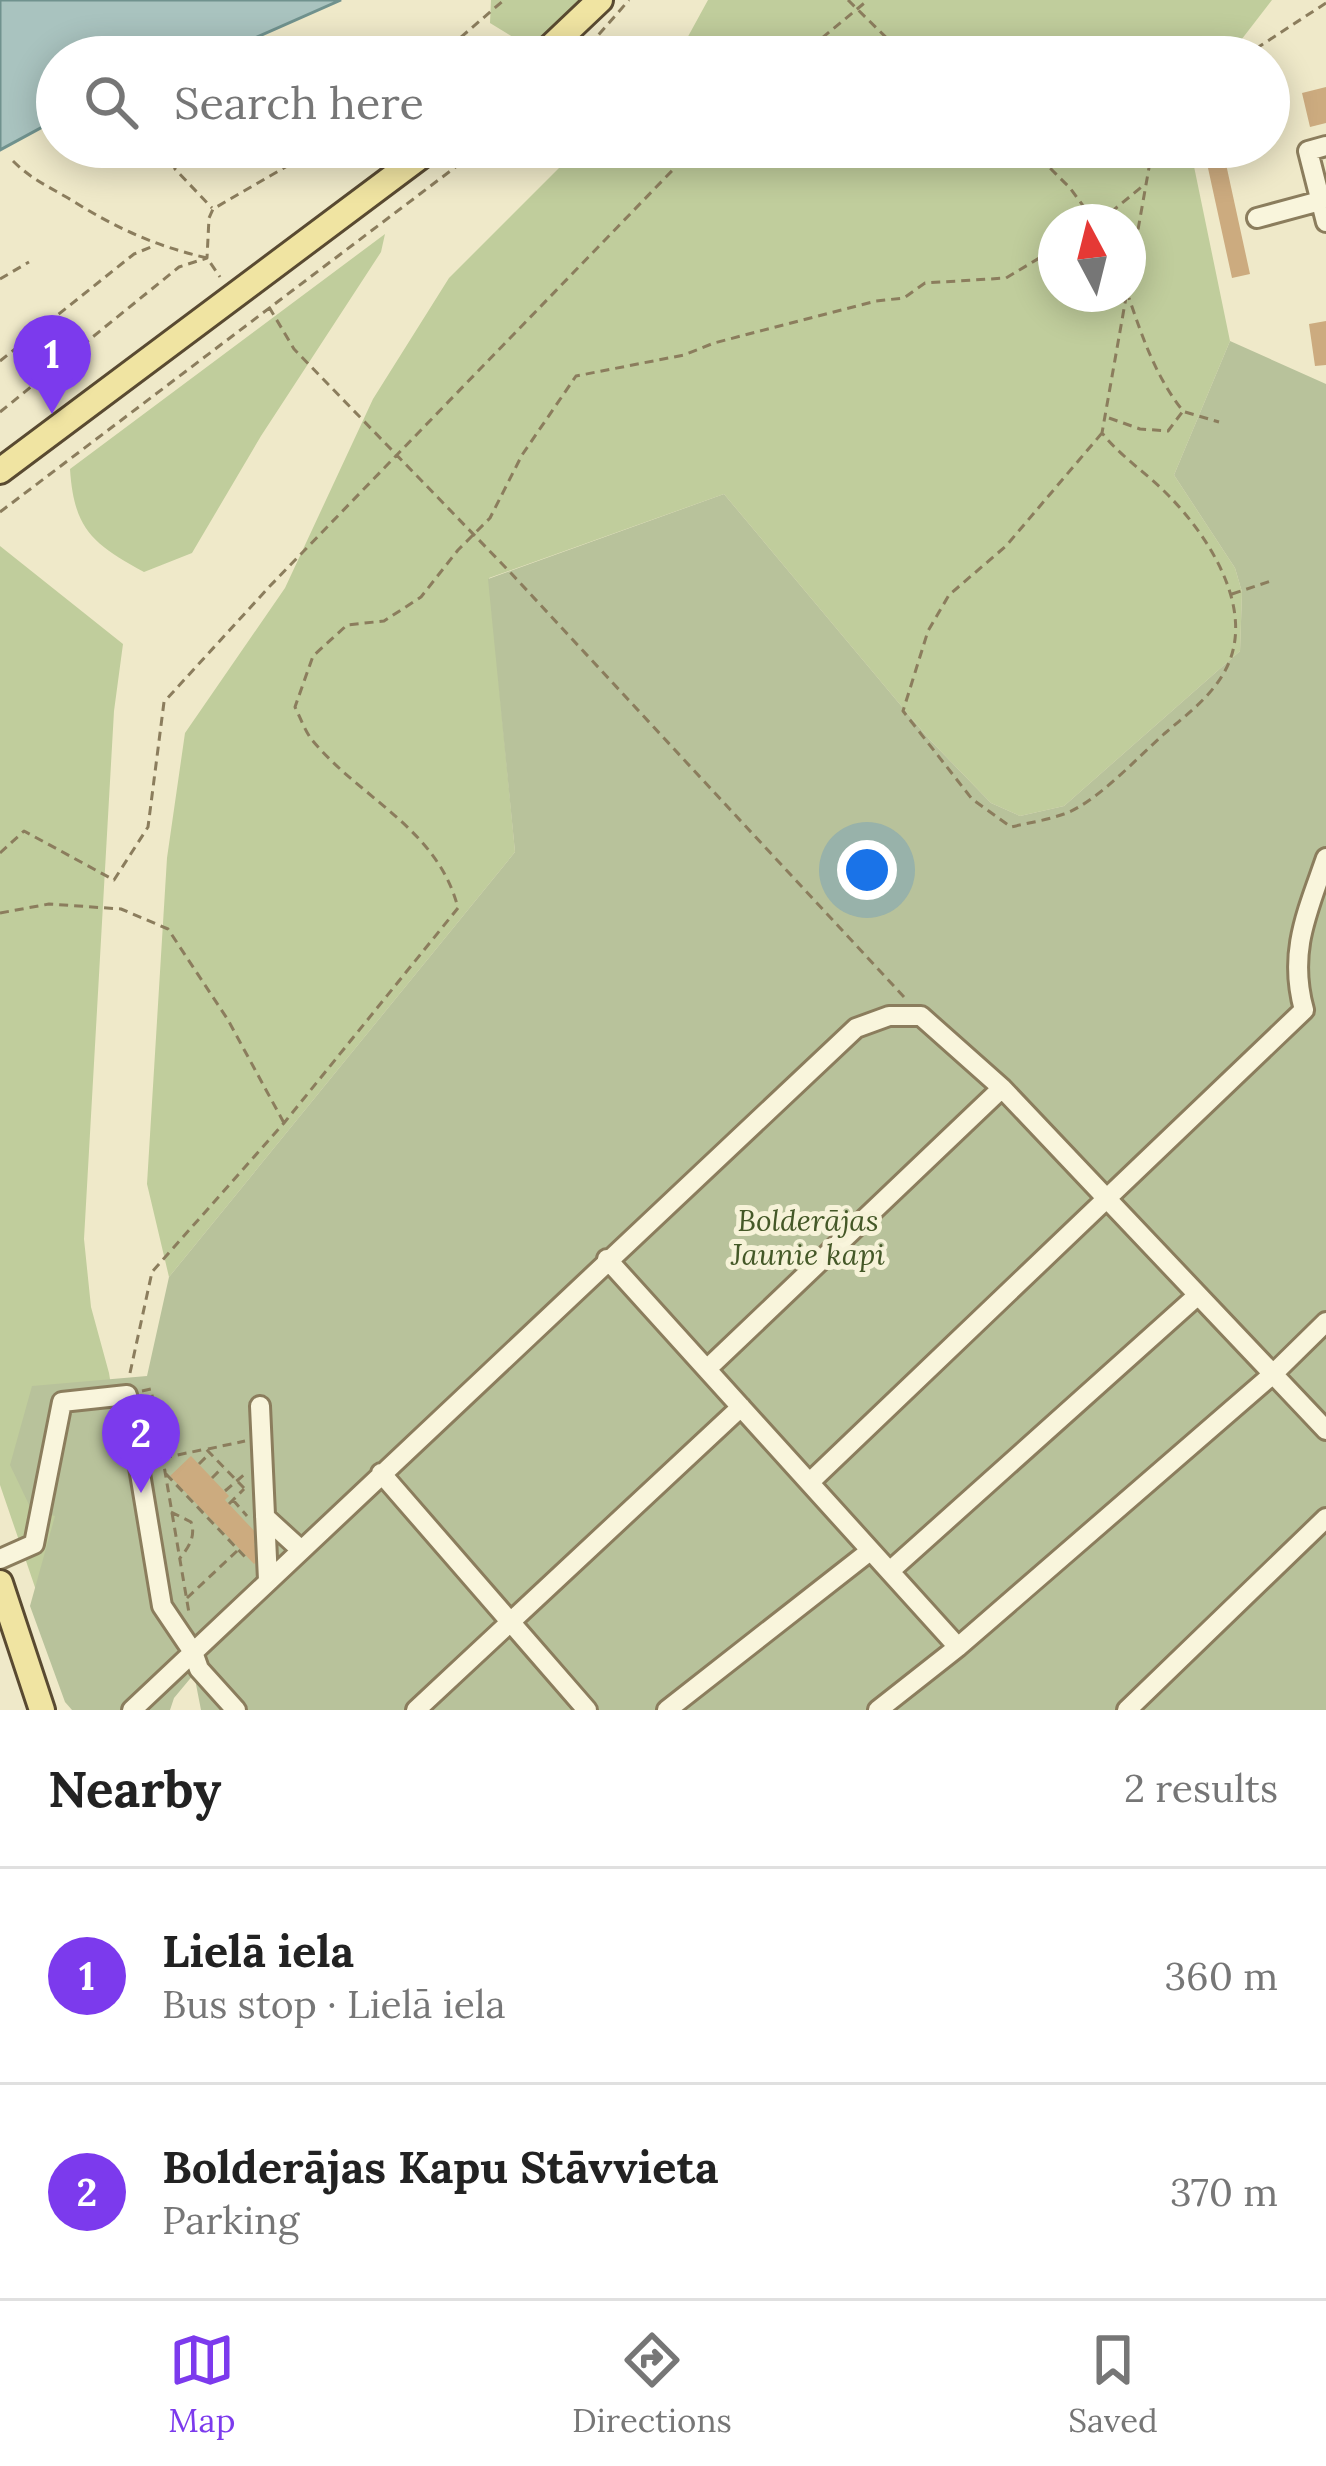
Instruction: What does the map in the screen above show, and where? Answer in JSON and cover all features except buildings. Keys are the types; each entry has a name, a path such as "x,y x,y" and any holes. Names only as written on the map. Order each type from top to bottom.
{"main road":[{"path":"562,36 599,0"},
{"path":"0,471 405,168"},
{"path":"0,1583 42,1710"}],"lane":[{"path":"1257,218 1324,214 1308,151 1326,146"},
{"path":"810,1482 1304,1010 1295,979 1298,938 1326,858"},
{"path":"131,1710 856,1028 890,1016 922,1016 1002,1088 1326,1430"},
{"path":"707,1369 1002,1088"},
{"path":"607,1259 958,1647"},
{"path":"891,1570 1198,1295"},
{"path":"878,1710 958,1647 1273,1374 1326,1322"},
{"path":"0,1559 34,1544 62,1402 127,1395 165,1611 199,1669 236,1710"},
{"path":"260,1406 268,1580"},
{"path":"416,1710 741,1407"},
{"path":"381,1473 587,1710"},
{"path":"265,1517 300,1549"},
{"path":"1126,1710 1326,1518"},
{"path":"667,1710 870,1551"},
{"path":"1142,1694 1158,1710"}],"path":[{"path":"462,36 504,0"},
{"path":"597,36 629,0"},
{"path":"848,0 884,36"},
{"path":"824,36 868,0"},
{"path":"1275,36 1326,3"},
{"path":"13,161 31,179 102,221 154,246 207,258"},
{"path":"176,168 213,209"},
{"path":"235,298 207,258 209,218 213,209 284,168"},
{"path":"0,512 454,168"},
{"path":"0,853 24,831 114,880 148,826 164,702 675,168"},
{"path":"1050,168 1083,204"},
{"path":"1144,204 1151,168"},
{"path":"1120,204 1148,182"},
{"path":"0,361 117,267 154,246"},
{"path":"0,412 179,267 207,258"},
{"path":"130,1372 152,1272 284,1124 458,908 451,879 424,844 311,739 295,706 313,656 347,626 384,621 421,597 490,518 522,455 576,376 684,355 806,319 904,298 925,284 1006,278 1038,259"},
{"path":"0,279 29,262"},
{"path":"269,307 294,349 509,571 922,1016"},
{"path":"1102,433 1186,514 1228,581 1234,640 1226,671 1208,696 1069,813 1011,827 971,800 904,708 928,632 949,595 1006,546 1102,433 1125,312"},
{"path":"1134,312 1146,348 1183,412 1219,422"},
{"path":"1106,417 1140,429 1168,431 1183,412"},
{"path":"26,481 32,489"},
{"path":"1231,595 1270,581"},
{"path":"0,913 49,904 121,909 169,929 228,1020 284,1124"},
{"path":"127,1395 151,1388 189,1614"},
{"path":"138,1463 262,1438"},
{"path":"199,1464 208,1451"},
{"path":"208,1451 244,1489 229,1504"},
{"path":"225,1491 263,1462"},
{"path":"212,1478 223,1467"},
{"path":"165,1473 268,1580"},
{"path":"146,1509 172,1512 191,1522"},
{"path":"191,1522 203,1512"},
{"path":"157,1576 179,1559 191,1541 191,1522"},
{"path":"165,1611 186,1599 239,1550"}],"green space":[{"path":"491,0 582,0 547,36 511,36 490,23"},
{"path":"708,0 1272,0 1244,36 688,36"},
{"path":"559,168 1194,168 1230,341 1174,475 1235,568 1242,592 1240,651 1064,806 1020,816 991,803 929,739 724,494 489,578 515,852 169,1277 147,1184 167,858 185,733 285,588 373,399 449,278"},
{"path":"385,234 381,252 261,436 192,553 144,572 99,543 76,507 70,469"},
{"name":"Bolderājas Jaunie kapi","path":"1230,341 1326,384 1326,1710 201,1710 194,1674 170,1710 72,1710 30,1606 55,1516 32,1511 10,1465 32,1386 147,1376 169,1277 515,852 488,579 724,494 929,739 991,803 1020,816 1064,806 1240,651 1242,592 1235,568 1174,475"},
{"path":"0,546 123,644 114,711 84,1239 91,1307 109,1373 163,1710 77,1710 0,1485"}],"water":[{"path":"0,0 341,0 260,36 36,36 36,130 0,150"}],"place":[{"name":"Lielā iela","path":"52,414"},
{"name":"Bolderājas Kapu Stāvvieta","path":"141,1493"}]}
